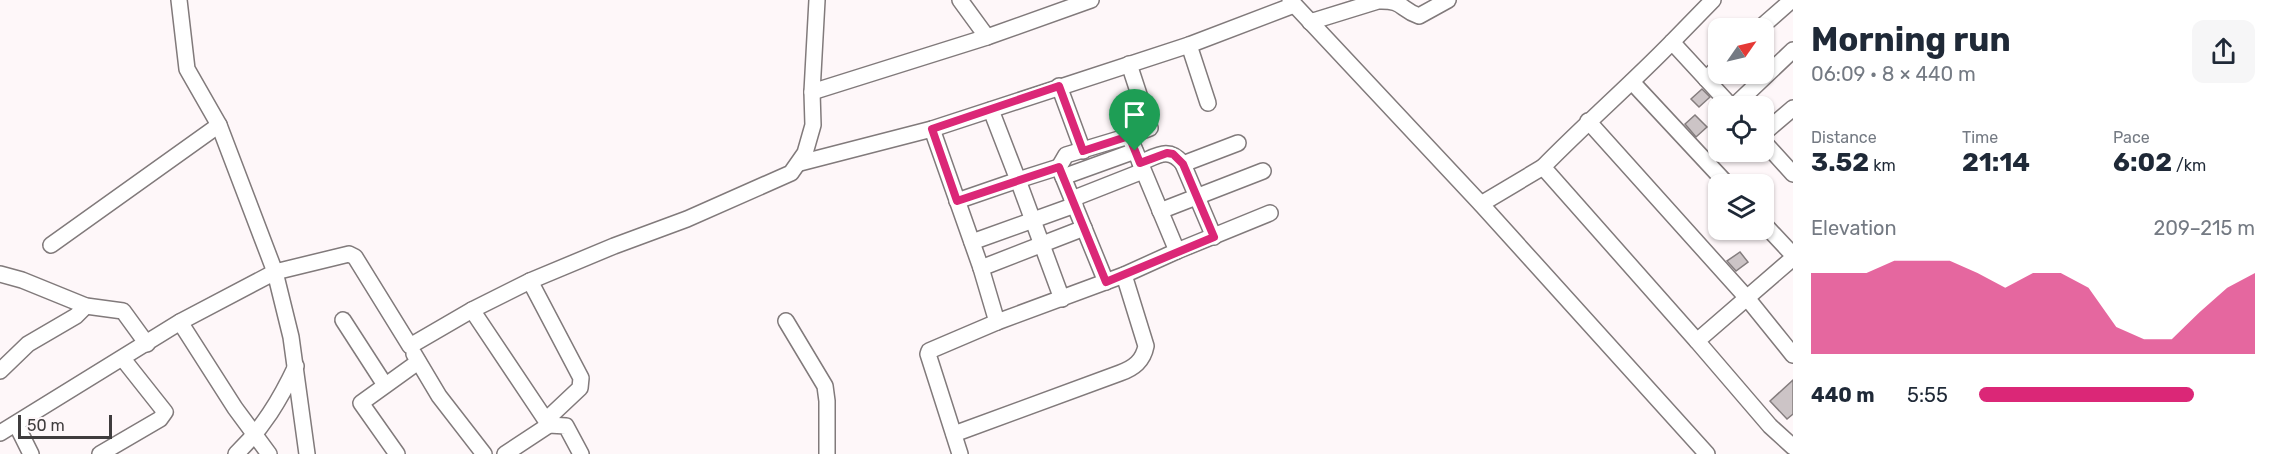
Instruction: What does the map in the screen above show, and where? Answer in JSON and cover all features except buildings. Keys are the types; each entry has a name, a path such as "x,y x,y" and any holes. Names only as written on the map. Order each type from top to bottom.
{"street":[{"path":"179,0 187,69 219,125 275,272 291,337 307,454"},
{"path":"410,346 472,310 530,281 687,219 792,173 800,163 809,143 813,125 812,92 817,0"},
{"path":"960,0 987,37"},
{"path":"812,92 987,37 1066,4 1091,0"},
{"path":"1310,22 1378,1 1395,0 1419,16 1448,0"},
{"path":"1480,204 1543,167 1713,0"},
{"path":"1771,18 1791,0"},
{"path":"800,163 932,129 991,110 1189,45 1292,3 1480,204 1707,454"},
{"path":"1672,42 1723,96"},
{"path":"1189,45 1208,103"},
{"path":"1744,96 1793,50"},
{"path":"972,242 1033,220 1073,202 1137,155 1150,128 1130,63"},
{"path":"1632,82 1718,174"},
{"path":"1059,86 1083,151"},
{"path":"1774,124 1793,108"},
{"path":"991,110 1062,299"},
{"path":"1588,121 1747,298 1793,355"},
{"path":"51,245 219,125"},
{"path":"932,129 981,268 997,322"},
{"path":"1183,164 1238,143"},
{"path":"1106,282 1061,172 1066,155 1083,151 1137,155 1173,154 1183,164 1214,237"},
{"path":"1774,153 1793,174"},
{"path":"957,201 1018,180 1137,155"},
{"path":"1137,155 1177,251"},
{"path":"1543,167 1770,426 1793,447"},
{"path":"1160,211 1263,171"},
{"path":"960,454 928,352 997,322 1124,275 1270,213"},
{"path":"981,268 1043,246 1084,228"},
{"path":"1697,341 1793,257 1774,235"},
{"path":"0,433 180,322 275,272 349,254 355,257 410,346 417,362 484,454"},
{"path":"0,274 22,280 86,306 123,311 147,344"},
{"path":"954,434 1119,374 1138,363 1144,355 1146,346 1124,275"},
{"path":"505,454 548,422 580,388 581,378 530,281"},
{"path":"0,371 28,344 76,316 86,306"},
{"path":"472,310 548,422 566,426 581,454"},
{"path":"343,320 385,385"},
{"path":"786,321 825,386 827,454"},
{"path":"180,322 229,398 269,454"},
{"path":"100,454 160,418 165,412 123,359"},
{"path":"397,454 361,403 417,362"},
{"path":"236,454 275,408 296,366"},
{"path":"16,424 31,454"}],"route":[{"path":"1059,86 1083,151 1129,136 1135,151 1140,163 1167,153 1178,158 1183,164 1214,237 1106,282 1059,167 957,201 932,129 1059,86"}]}
